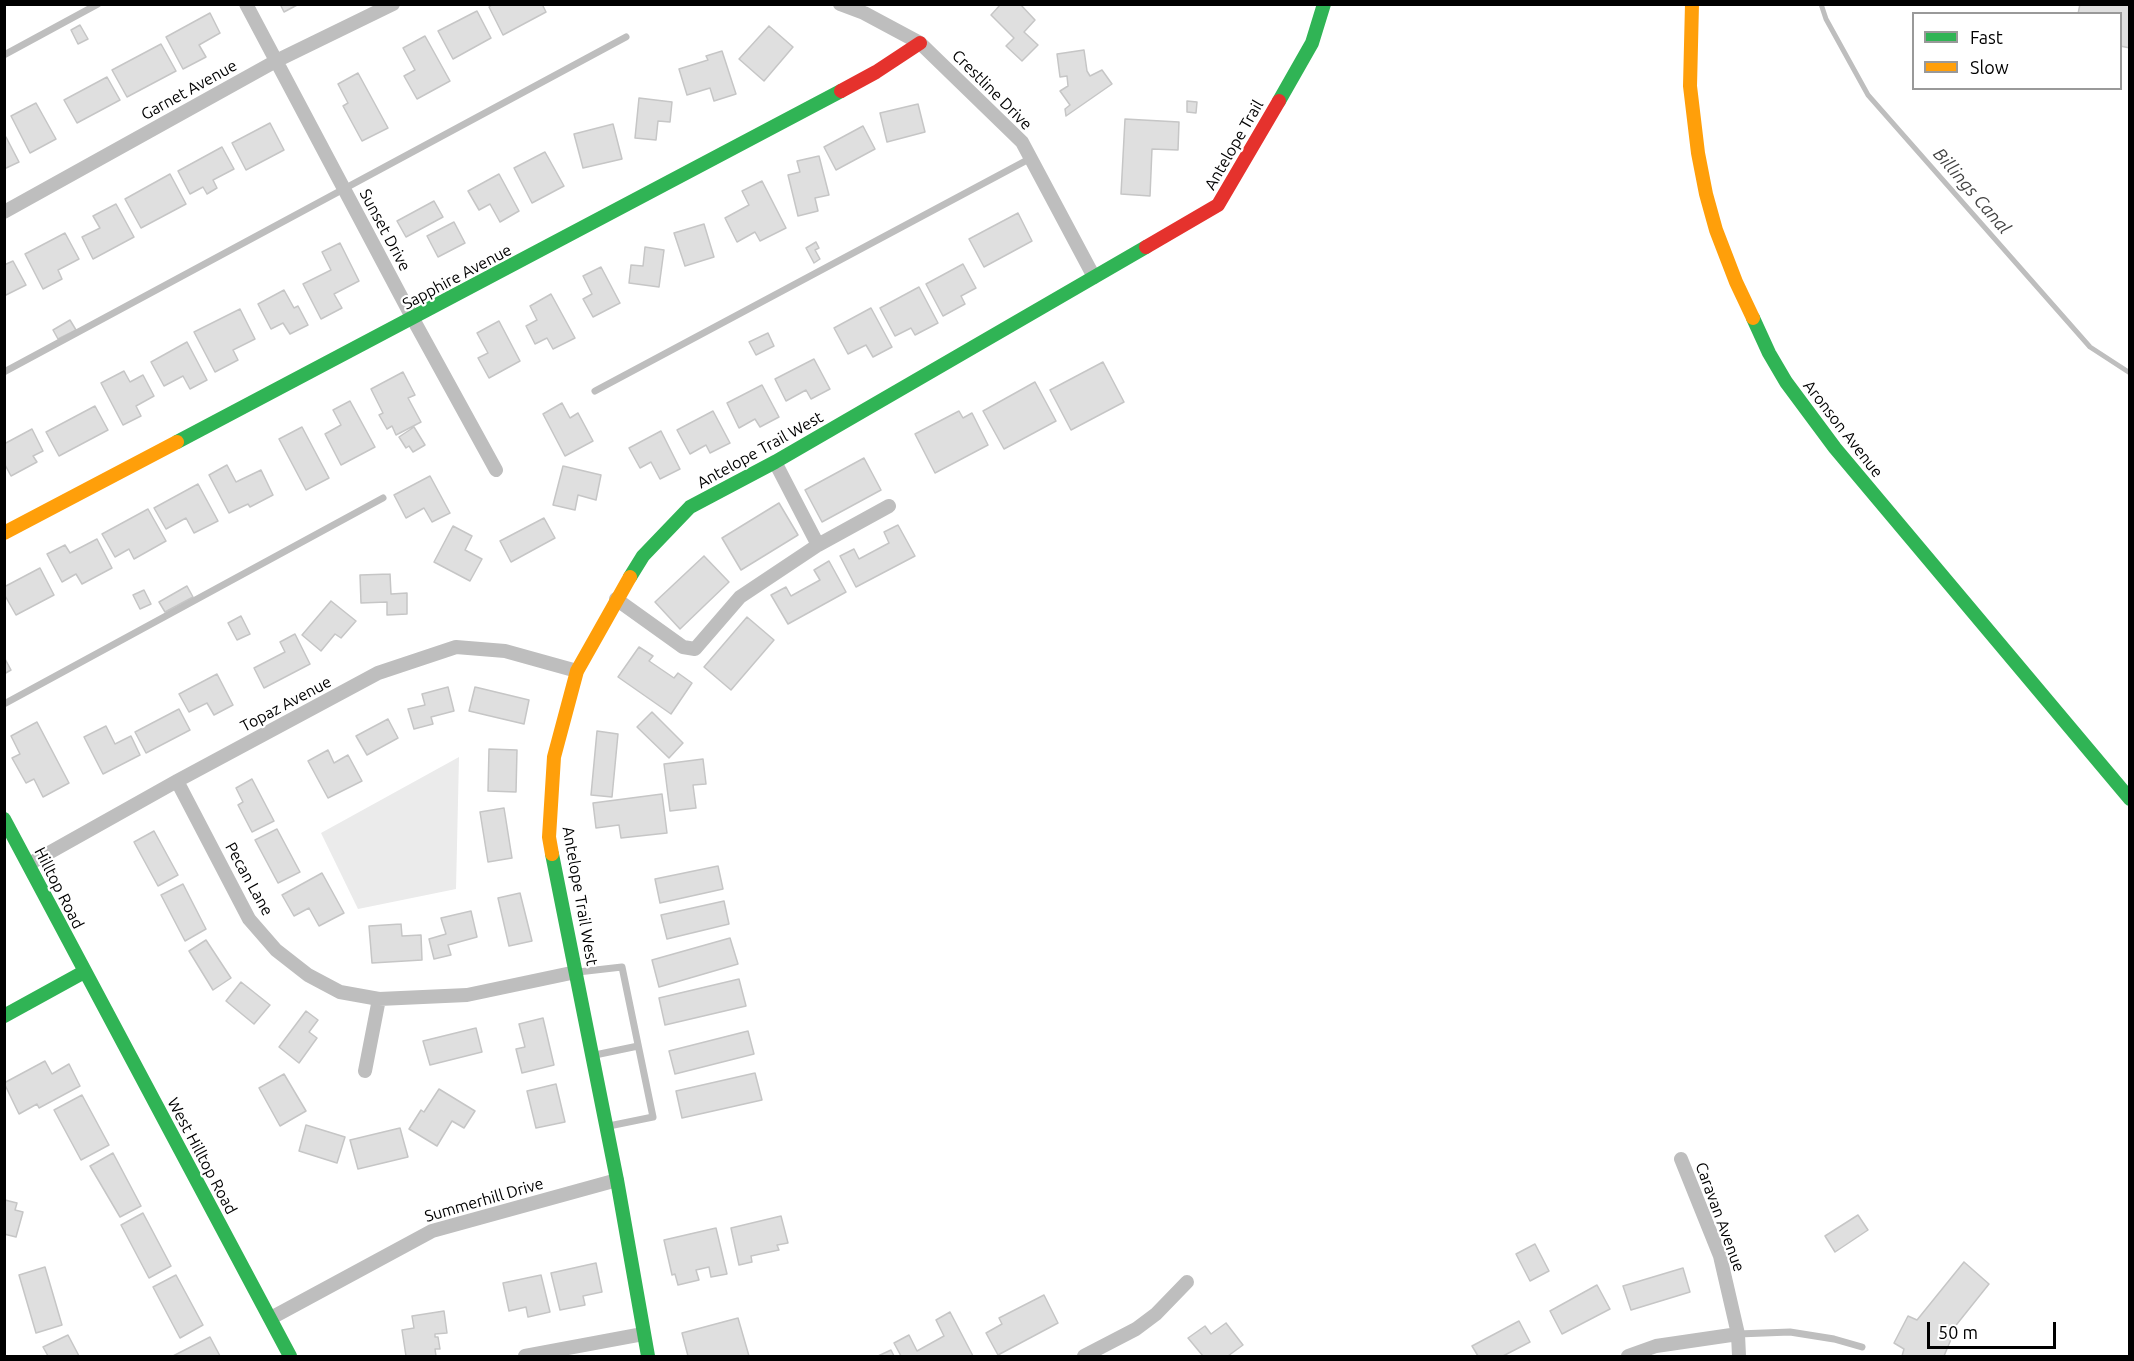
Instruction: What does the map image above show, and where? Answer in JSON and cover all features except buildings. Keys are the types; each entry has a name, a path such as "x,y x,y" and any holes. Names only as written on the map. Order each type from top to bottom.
{"street":[{"name":"Sunset Drive","path":"246,4 496,470"},
{"name":"Garnet Avenue","path":"4,212 276,61 393,4"},
{"name":"Crestline Drive","path":"840,4 864,13 920,43 1022,142 1094,277"},
{"name":"Antelope Trail","path":"1094,277 1218,205 1312,43 1324,4"},
{"name":"Aronson Avenue","path":"1692,4 1690,86 1698,153 1706,194 1716,230 1736,282 1769,353 1786,382 1835,448 2130,799"},
{"name":"Sapphire Avenue","path":"4,533 413,319 876,72 920,43"},
{"name":"Antelope Trail West","path":"648,1356 607,1127 549,837 554,757 577,671 616,599 643,556 690,507 775,462 1094,277"},
{"path":"775,462 818,545"},
{"path":"616,599 683,647 695,649 740,597 818,545 889,506"},
{"name":"Topaz Avenue","path":"29,864 378,673 456,647 505,651 577,671"},
{"name":"Pecan Lane","path":"177,781 249,919 276,950 308,975 340,992 379,999 467,995 576,972"},
{"name":"Hilltop Road","path":"4,819 84,972"},
{"path":"4,1016 84,972"},
{"name":"West Hilltop Road","path":"84,972 290,1356"},
{"path":"365,1071 379,999"},
{"name":"Caravan Avenue","path":"1682,1159 1720,1256 1738,1334 1739,1356"},
{"name":"Summerhill Drive","path":"271,1318 432,1231 617,1180"},
{"path":"1084,1356 1136,1329 1156,1314 1187,1282"},
{"path":"525,1356 643,1334"},
{"path":"1628,1356 1656,1346 1738,1334"}],"lane":[{"path":"4,55 98,4"},
{"path":"4,372 626,37"},
{"path":"595,391 1031,158"},
{"path":"4,704 383,498"},
{"path":"576,972 622,967 653,1117 607,1127"},
{"path":"592,1055 638,1046"},
{"path":"1738,1334 1790,1332 1834,1339 1862,1347"}],"shaded area":[{"path":"459,757 456,889 358,909 321,833"}],"waterway":[{"name":"Billings Canal","path":"1821,4 1826,19 1868,95 2090,347 2130,373"}],"traffic: fast":[{"path":"1279,101 1312,43 1324,4"},
{"path":"177,442 841,91"},
{"path":"630,577 643,556 690,507 775,462 1146,247"},
{"path":"1753,318 1769,353 1786,382 1835,448 2130,799"},
{"path":"4,819 290,1356"},
{"path":"552,854 617,1180 648,1356"},
{"path":"4,1016 84,972"}],"traffic: slow":[{"path":"1692,4 1690,86 1698,153 1716,230 1753,318"},
{"path":"4,533 177,442"},
{"path":"552,854 549,837 554,757 577,671 630,577"}],"traffic: jam":[{"path":"841,91 876,72 920,43"},
{"path":"1146,247 1218,205 1279,101"}]}
